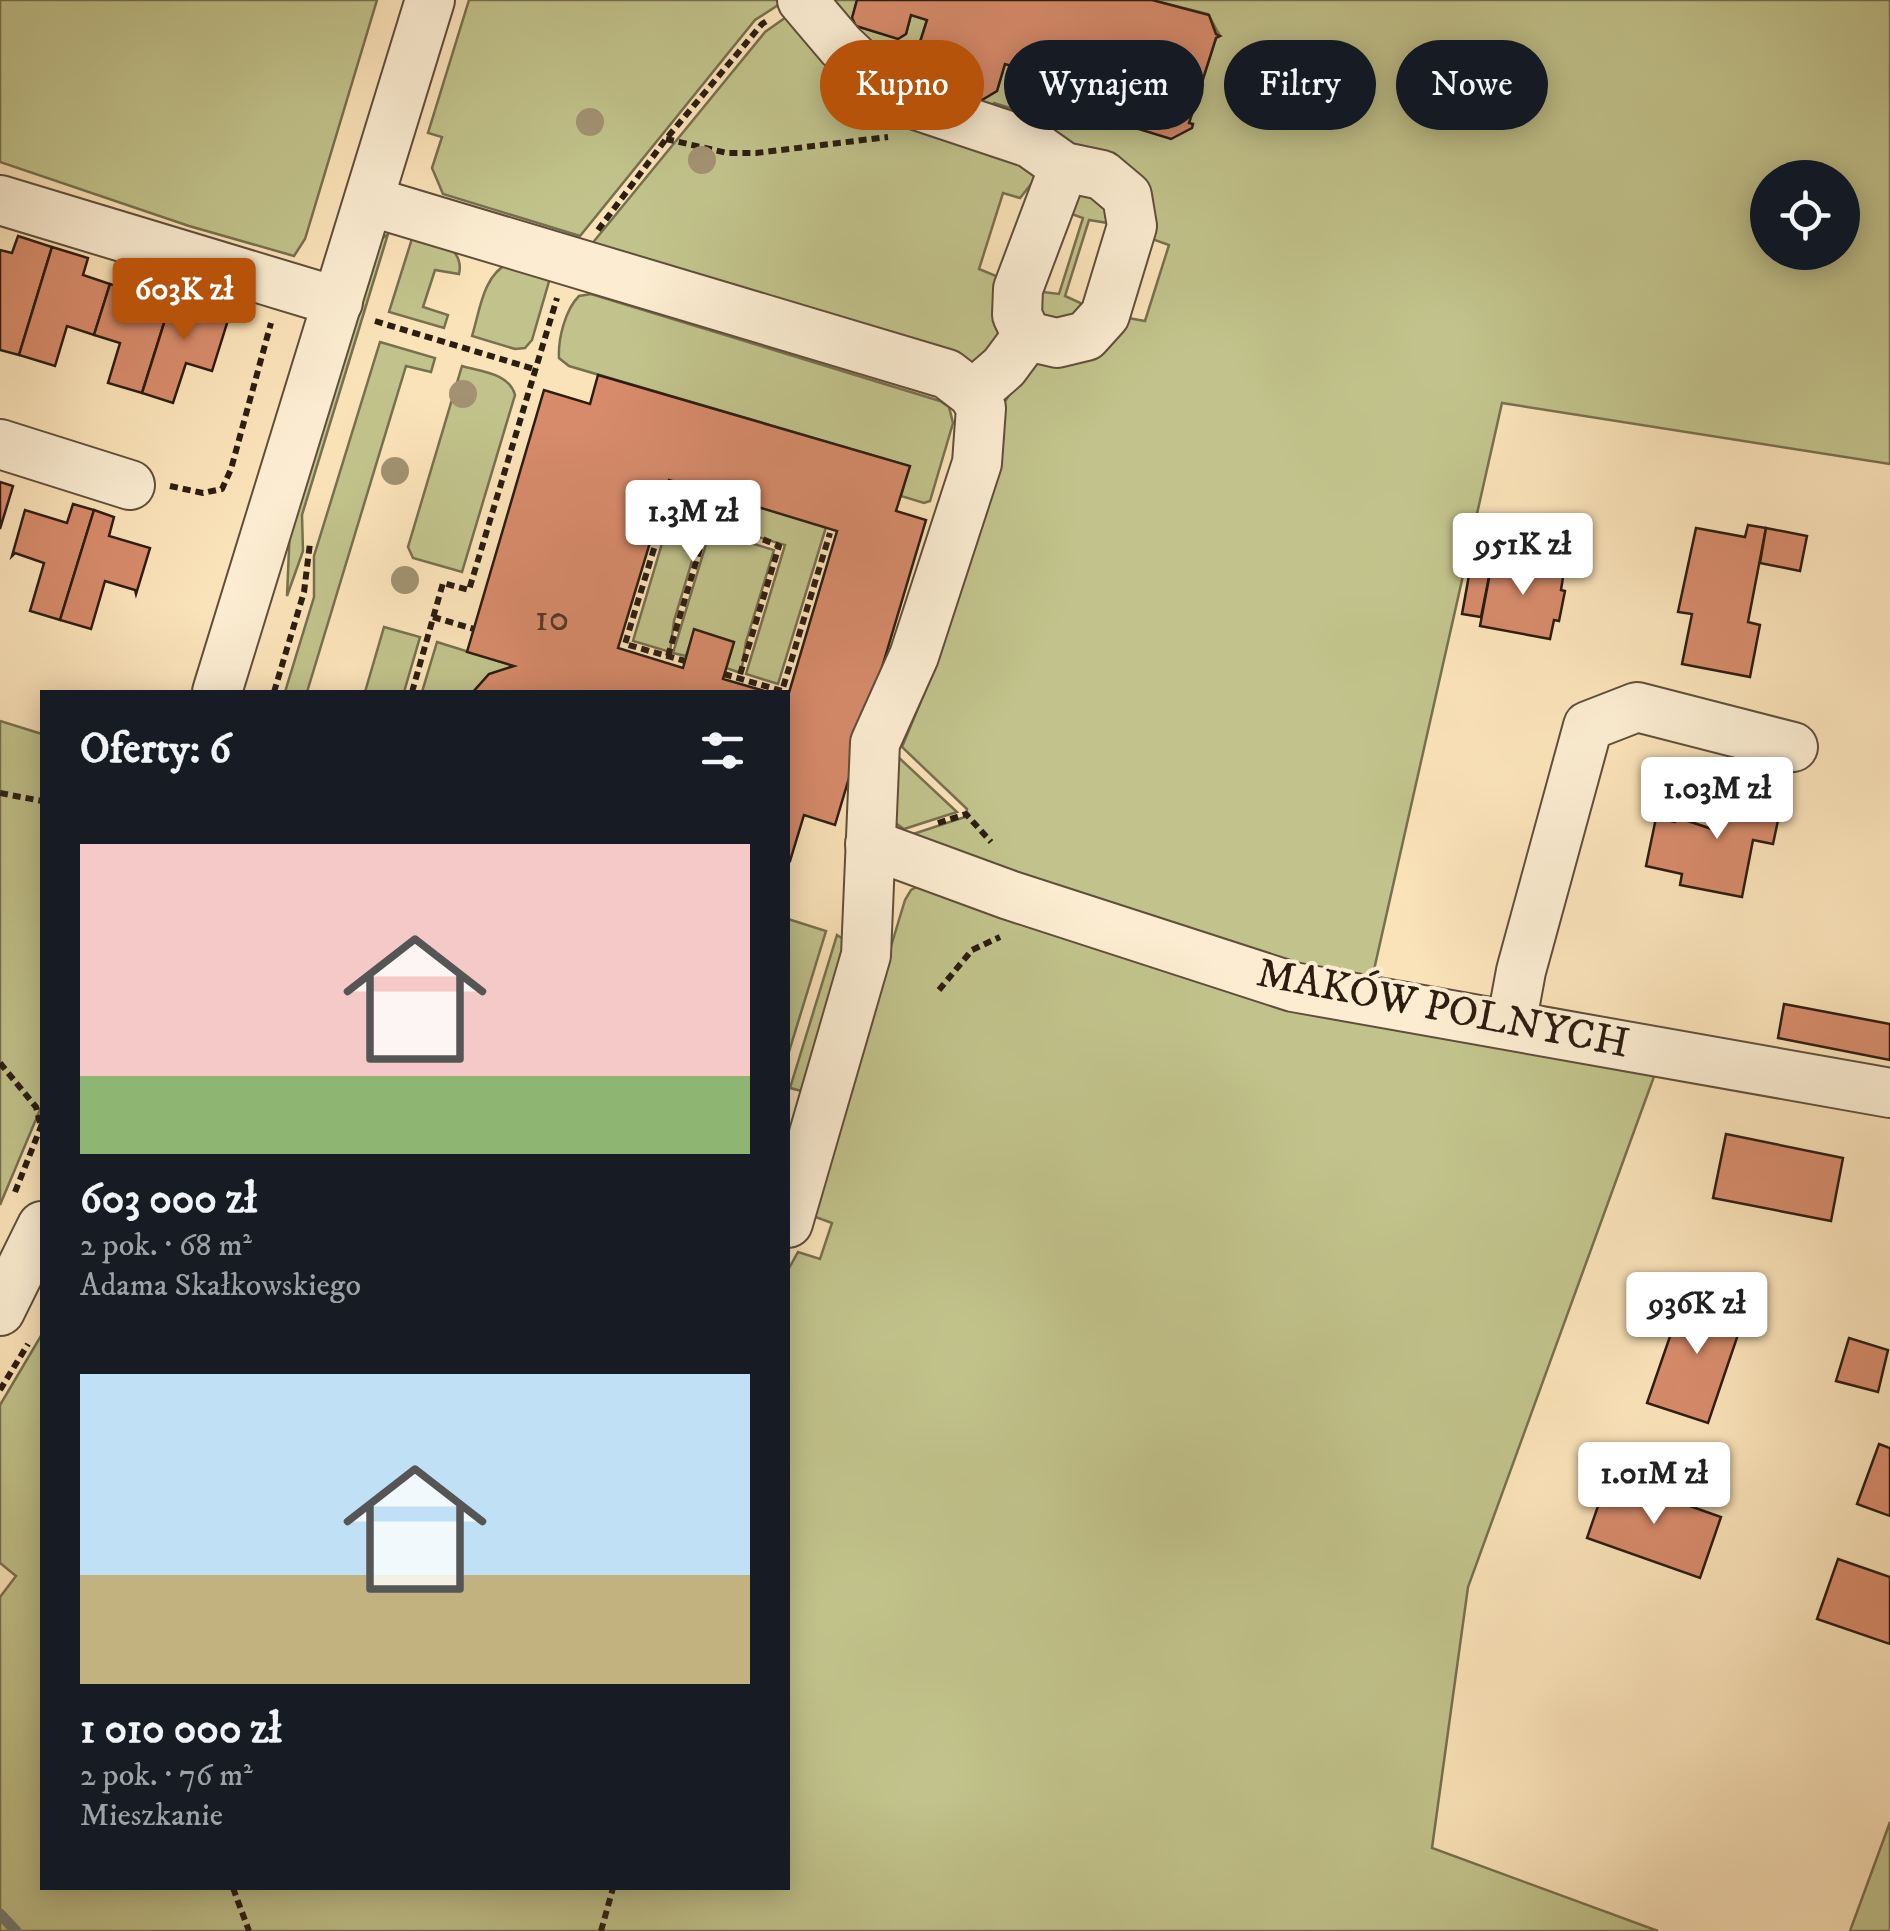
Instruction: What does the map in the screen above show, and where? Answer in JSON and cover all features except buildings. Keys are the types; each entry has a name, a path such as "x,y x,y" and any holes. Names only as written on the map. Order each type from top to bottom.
{"street":[{"path":"218,690 355,311 369,200 430,0"},
{"path":"789,8 833,40"},
{"path":"984,129 1030,143 1064,168 1102,176 1127,196 1132,226 1105,315 1086,336 1057,343 1027,336"},
{"path":"1027,336 1017,315 1018,289 1064,168"},
{"path":"0,200 355,311"},
{"path":"369,200 582,246 947,374 973,394 982,408 976,463 914,656 875,743 866,955 790,1216"},
{"path":"973,394 1004,368 1027,336"},
{"path":"0,444 130,485"},
{"path":"1511,1025 1521,971 1588,726 1637,707 1793,747"},
{"name":"MAKÓW POLNYCH","path":"870,844 1056,910 1292,986 1890,1093"},
{"path":"17,1322 28,1211"}],"path":[{"path":"413,690 443,583 469,590 536,370 582,246 762,24 789,8"},
{"path":"666,139 727,153 756,153 905,135 918,130"},
{"path":"130,485 140,477 203,493 222,489 231,469 275,307"},
{"path":"355,311 536,370"},
{"path":"673,486 625,644 685,662"},
{"path":"743,531 751,505"},
{"path":"668,656 708,524 743,531 779,546 739,678"},
{"path":"782,690 830,533"},
{"path":"433,616 474,629"},
{"path":"724,674 779,690"},
{"path":"0,793 40,801"},
{"path":"939,990 972,950 1056,910"},
{"path":"0,1063 36,1107 40,1120"},
{"path":"28,1211 40,1138"},
{"path":"0,1390 17,1322"},
{"path":"234,1890 248,1931"},
{"path":"602,1931 612,1890"}],"green space":[{"path":"0,0 377,0 305,239 294,256 189,226 0,162"},
{"path":"469,0 786,0 755,20 580,236 443,194 432,168 442,137 428,133"},
{"path":"819,0 857,0 852,18 856,26 898,39 906,34 911,15 927,20 921,40 862,40"},
{"path":"1152,0 1890,0 1890,464 1502,403 1371,983 1263,960 953,855 913,834 965,817 967,809 902,747 940,655 1000,455 1000,411 1030,363 1123,317 1145,321 1169,245 1152,239 1055,144 1048,130 1204,130 1204,76 1220,36 1208,14"},
{"path":"799,8 847,40 820,40 820,130 984,130 1043,169 1020,198 1003,193 979,269 1001,278 1005,326 983,367 586,251 765,32"},
{"path":"1004,67 1004,106 994,103 988,122 984,121 984,99 997,91"},
{"path":"1095,189 1114,224 1089,220 1065,296 1087,306 1083,321 1043,320 1035,291 1059,294 1083,218 1066,212 1060,200"},
{"path":"415,229 447,246 460,265 459,274 435,270 423,307 448,315 444,328 389,312"},
{"path":"388,234 302,515 303,551 287,596 290,526 380,240"},
{"path":"509,263 550,278 532,340 525,348 515,349 472,336 488,285"},
{"path":"591,294 940,401 949,407 953,423 930,501 901,496 909,466 569,366 559,358 563,325 579,296"},
{"path":"380,342 435,358 431,372 406,366 308,690 286,690 314,597 314,556"},
{"path":"462,366 501,378 515,395 462,572 413,558 408,547"},
{"path":"680,483 826,527 778,684 746,674 785,545 704,521 674,621 670,652 633,641"},
{"path":"710,531 774,550 746,642 741,673 726,668 734,642 695,630 686,656 673,653"},
{"path":"384,627 420,637 405,690 366,690"},
{"path":"437,642 514,666 489,674 475,690 423,690"},
{"path":"0,721 40,733 40,1110 0,1205"},
{"path":"896,755 957,812 904,829 894,822"},
{"path":"921,885 1656,1071 1468,1587 1432,1848 1658,1931 0,1931 0,1597 16,1576 0,1563 0,1405 40,1337 40,1890 790,1890 790,1266 798,1252 820,1259 832,1223 810,1215 911,890"},
{"path":"790,920 826,931 790,1048"},
{"path":"837,935 846,941 817,1095 790,1088"},
{"path":"1890,1822 1890,1931 1850,1931"}],"waterway":[{"path":"0,1914 16,1931"}]}
